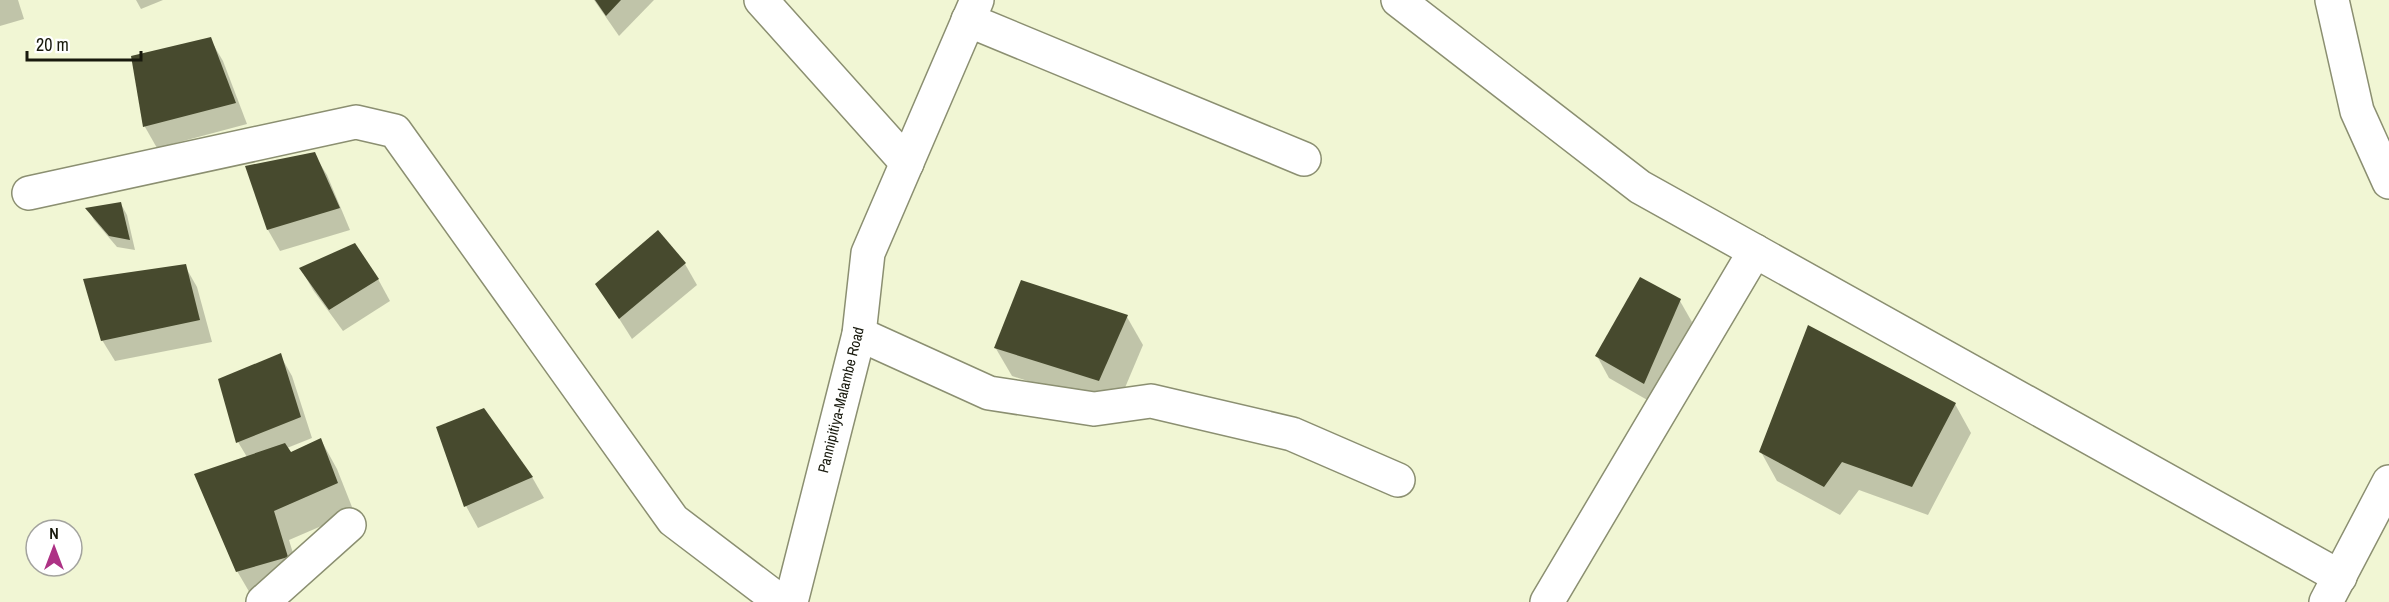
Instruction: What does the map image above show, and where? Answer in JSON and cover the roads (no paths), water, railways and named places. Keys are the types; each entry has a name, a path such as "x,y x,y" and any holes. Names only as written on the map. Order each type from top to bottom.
{"street":[{"path":"761,0 907,163"},
{"path":"1398,0 1640,187 1755,251 2333,589 2381,523 2389,482"},
{"path":"2332,0 2357,111 2389,182"},
{"path":"972,10 1304,159"},
{"name":"Pannipitiya-Malambe Road","path":"791,602 859,334 868,253 972,10"},
{"path":"29,192 356,122 395,131 673,520 781,602"},
{"path":"1547,602 1755,251"},
{"path":"859,334 989,393 1094,409 1150,401 1292,434 1398,480"},
{"path":"263,602 349,525"}]}
